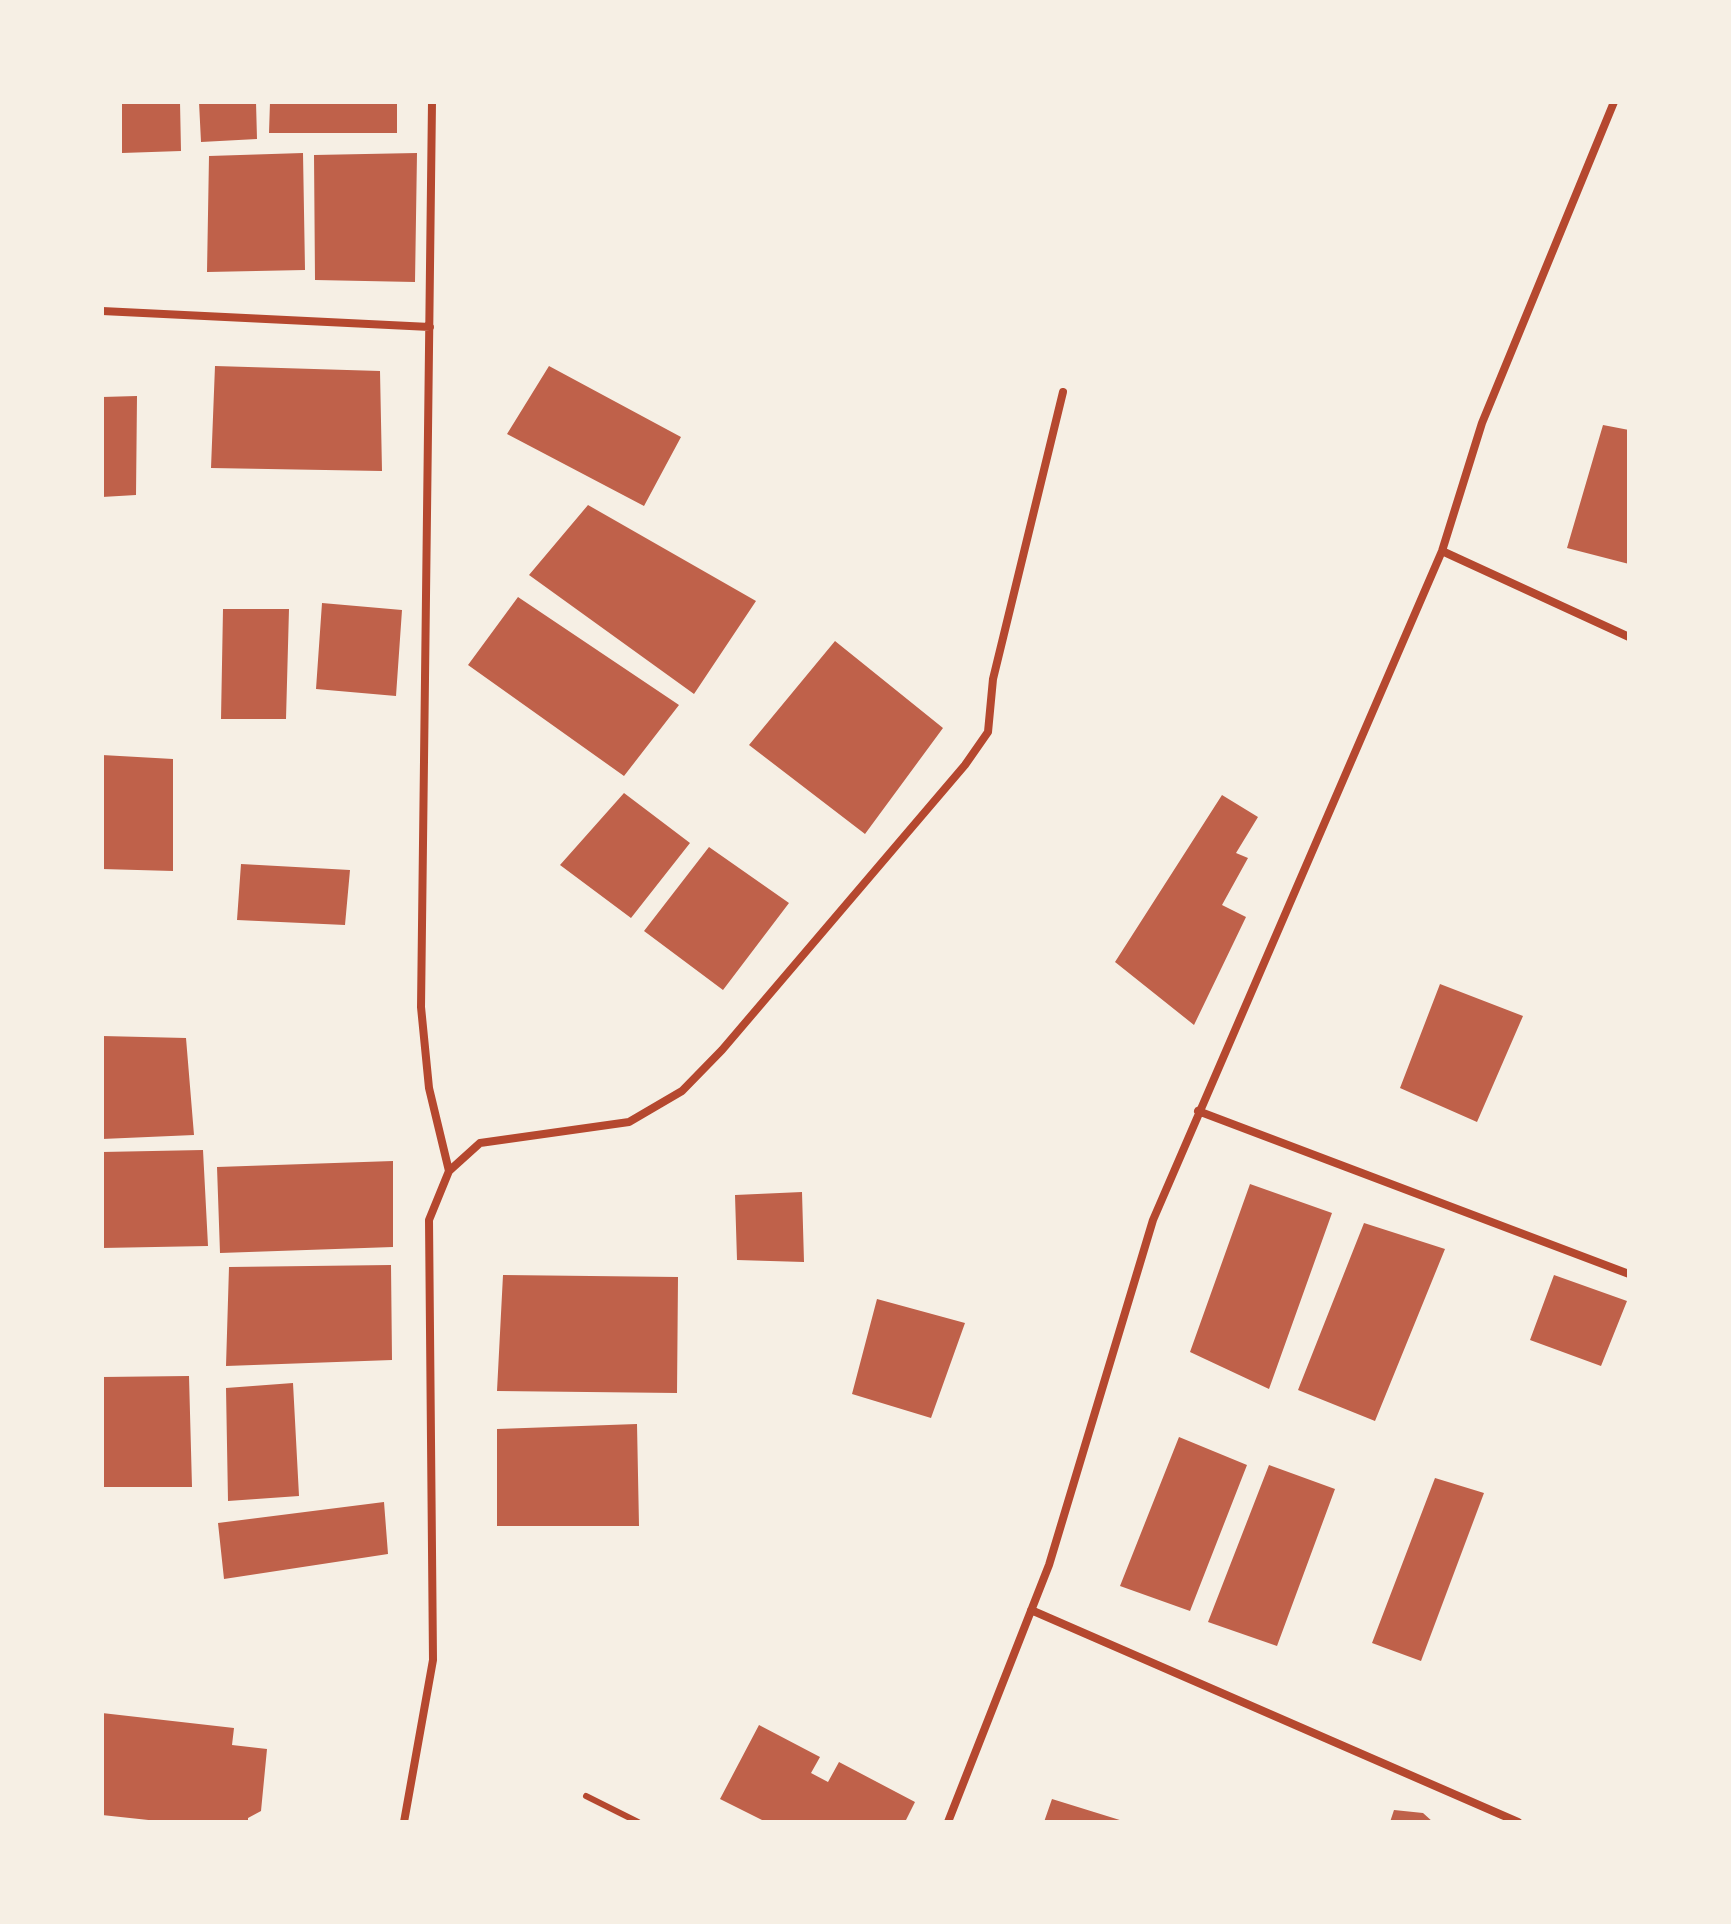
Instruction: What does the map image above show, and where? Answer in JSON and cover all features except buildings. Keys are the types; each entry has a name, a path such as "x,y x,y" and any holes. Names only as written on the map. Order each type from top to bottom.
{"street":[{"path":"432,102 421,1007 429,1088 449,1171"},
{"path":"948,1822 1049,1565 1153,1220 1442,551 1482,423 1614,102"},
{"path":"102,311 430,327"},
{"path":"404,1822 433,1660 429,1220 449,1171 480,1143 629,1122 682,1091 722,1050 965,765 988,732 993,679 1063,392"},
{"path":"1442,551 1629,637"},
{"path":"1198,1111 1629,1274"},
{"path":"1031,1610 1518,1822"}],"lane":[{"path":"586,1796 638,1822"}]}
